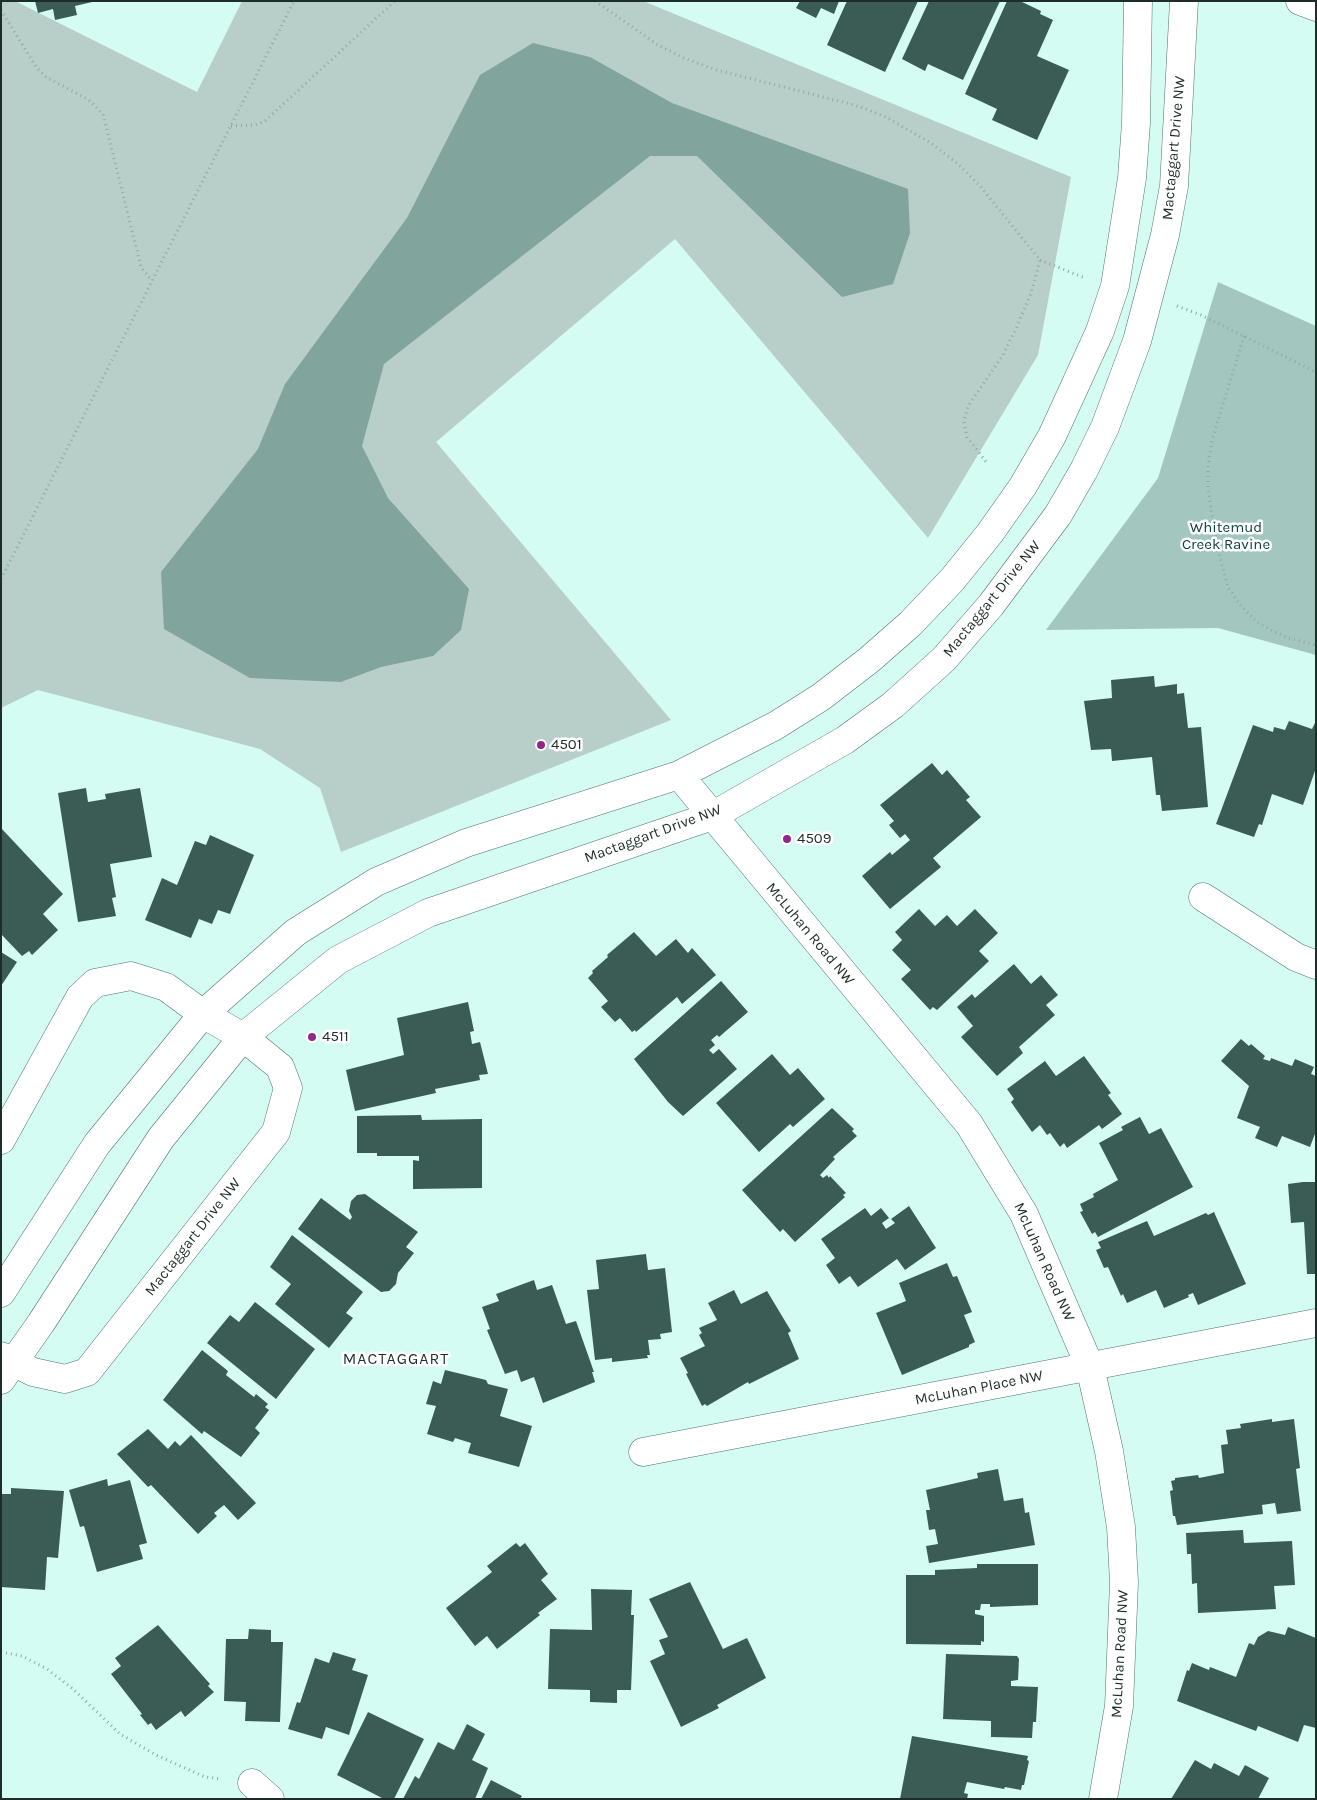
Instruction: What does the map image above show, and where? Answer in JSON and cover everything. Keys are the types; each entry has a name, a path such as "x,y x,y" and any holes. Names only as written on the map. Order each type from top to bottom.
{"street":[{"path":"1,1293 97,1144 204,1014 296,932 376,882 466,844 679,775 775,726 821,697 869,660 910,624 952,580 990,533 1023,486 1052,436 1100,331 1115,286 1132,178 1136,123 1138,1"},
{"name":"Mactaggart Drive NW","path":"1,1140 80,997 95,983 131,976 166,986 204,1014 243,1037 280,1067 288,1088 276,1132 87,1372 65,1379 5,1366 161,1138 243,1037 338,960 428,912 712,816 845,740 893,705 944,659 991,605 1026,560 1071,492 1105,427 1122,384 1148,305 1165,235 1174,186 1184,1"},
{"path":"1300,1 1316,7"},
{"name":"McLuhan Road NW","path":"679,775 969,1124 1024,1214 1090,1367 1110,1461 1121,1527 1124,1582 1119,1706 1103,1799"},
{"path":"1204,897 1296,957 1316,965"},
{"name":"McLuhan Place NW","path":"643,1452 1316,1323"}],"path":[{"path":"1,579 294,1"},
{"path":"231,126 255,126 265,120 395,1"},
{"path":"594,1 658,45 686,59 717,70 858,106 886,117 931,143 957,163 980,186 1040,260 1031,293 1015,331 1003,355 968,406 964,422 967,437 988,464"},
{"path":"1,10 36,68 46,77 89,100 103,114 141,267 152,281"},
{"path":"1316,372 1284,358 1244,336 1212,440 1208,488 1217,547 1228,587 1240,606 1257,622 1271,630 1288,638 1316,645"},
{"path":"1,1652 22,1656 48,1669 73,1689 120,1734 156,1756 205,1777 261,1791"}],"shaded area":[{"path":"1,1 15,1 197,92 242,1 643,1 1071,177 1038,355 928,538 675,239 436,442 671,720 341,852 320,788 260,749 38,690 1,708"},
{"path":"533,43 590,57 672,103 908,189 910,233 893,284 842,297 697,156 650,156 384,364 362,446 388,498 469,589 461,630 433,656 381,667 341,682 250,678 164,629 161,572 258,449 285,384 407,218 480,75"}],"green space":[{"name":"Whitemud Creek Ravine","path":"1218,282 1316,326 1316,655 1218,628 1046,630 1158,478"}],"building":[{"path":"35,1 92,2 75,6 77,15 55,20 53,9 38,13"},
{"path":"800,1 839,1 834,14 821,8 816,18 796,8"},
{"path":"847,1 918,1 885,72 827,45"},
{"path":"929,1 1000,1 963,80 928,64 925,71 902,59"},
{"path":"1007,1 1020,1 1041,11 1040,14 1053,20 1037,56 1069,70 1037,140 992,120 997,109 965,94"},
{"path":"1154,676 1155,687 1177,684 1177,694 1184,693 1188,728 1201,727 1208,807 1162,811 1160,795 1156,795 1152,757 1112,761 1111,749 1091,750 1084,701 1112,698 1111,680"},
{"path":"1289,721 1312,729 1316,721 1316,768 1303,805 1272,794 1262,825 1259,824 1254,837 1216,824 1253,725 1273,732 1274,727 1285,730"},
{"path":"932,763 942,775 947,770 970,797 966,800 981,817 933,858 941,867 890,909 862,876 890,852 892,855 910,840 905,834 900,838 889,825 894,821 880,805"},
{"path":"86,788 88,802 106,799 105,794 140,788 152,857 110,864 116,897 112,898 116,916 78,922 58,793"},
{"path":"1,828 63,894 43,914 58,930 32,955 29,951 22,956 1,934"},
{"path":"210,835 254,855 230,914 218,910 212,924 199,919 191,938 145,920 162,878 177,885 195,841 206,845"},
{"path":"919,909 935,926 947,915 957,926 975,909 998,933 979,951 989,961 937,1010 933,1007 930,1010 901,979 911,970 892,950 902,940 895,932"},
{"path":"634,932 656,956 676,939 688,953 692,948 716,975 682,1004 677,997 636,1032 635,1030 632,1032 620,1018 615,1022 601,1007 608,1001 588,978 593,973 592,971 608,957 607,955"},
{"path":"1,952 17,962 1,986"},
{"path":"1014,964 1031,984 1041,975 1058,995 1046,1005 1055,1015 1019,1047 1023,1053 997,1076 961,1037 973,1026 957,1007 972,994 975,998"},
{"path":"721,981 748,1012 719,1037 717,1035 711,1040 715,1045 709,1050 713,1054 719,1049 737,1069 683,1116 668,1102 634,1059"},
{"path":"468,1002 474,1031 470,1032 472,1044 480,1042 488,1074 479,1075 480,1080 435,1089 436,1093 355,1111 346,1070 404,1055 397,1018"},
{"path":"1241,1039 1249,1046 1251,1044 1265,1056 1263,1059 1270,1061 1271,1058 1292,1066 1295,1059 1314,1067 1311,1074 1316,1076 1316,1131 1310,1147 1282,1136 1277,1147 1255,1138 1260,1127 1237,1118 1249,1086 1221,1061"},
{"path":"772,1054 790,1075 798,1068 825,1099 793,1127 790,1124 759,1152 716,1103"},
{"path":"1084,1056 1111,1093 1108,1095 1122,1114 1102,1129 1099,1125 1067,1148 1064,1143 1060,1147 1050,1133 1047,1135 1040,1125 1032,1132 1011,1102 1014,1099 1007,1089 1045,1061 1056,1076"},
{"path":"832,1108 854,1129 852,1131 857,1136 833,1157 835,1159 820,1175 823,1178 827,1175 829,1178 830,1176 846,1193 843,1195 845,1197 795,1242 783,1229 780,1232 742,1190"},
{"path":"421,1115 422,1120 482,1119 482,1188 413,1189 413,1160 419,1161 419,1156 377,1156 377,1153 357,1153 357,1116"},
{"path":"1140,1117 1149,1134 1161,1128 1193,1187 1098,1237 1095,1232 1092,1234 1080,1212 1083,1211 1080,1204 1094,1197 1093,1194 1118,1180 1099,1143 1123,1130 1121,1127"},
{"path":"1316,1182 1316,1274 1307,1274 1304,1222 1291,1223 1288,1184"},
{"path":"365,1194 418,1232 406,1247 414,1253 398,1273 396,1284 389,1291 381,1292 298,1229 321,1198 350,1220 352,1217 349,1211 351,1201 357,1195"},
{"path":"909,1206 936,1248 905,1270 897,1259 858,1287 850,1276 839,1284 826,1265 835,1258 821,1239 865,1208 871,1216 881,1208 889,1218 882,1223 886,1229 895,1223 891,1219"},
{"path":"1214,1212 1246,1284 1198,1305 1193,1293 1188,1295 1189,1297 1164,1308 1156,1290 1127,1303 1123,1294 1121,1296 1108,1267 1104,1268 1096,1250 1101,1248 1098,1242 1147,1221 1154,1236 1206,1213 1208,1215"},
{"path":"292,1235 363,1292 346,1313 353,1318 329,1348 275,1304 291,1284 270,1267"},
{"path":"646,1254 648,1270 665,1268 672,1332 660,1334 661,1339 648,1340 650,1355 647,1355 648,1358 612,1362 612,1358 595,1360 587,1290 599,1289 596,1260"},
{"path":"947,1263 953,1277 957,1276 972,1312 964,1315 975,1342 969,1345 969,1347 902,1375 876,1313 906,1301 899,1283"},
{"path":"534,1280 537,1290 552,1285 566,1324 576,1321 594,1372 592,1372 595,1382 543,1403 534,1377 521,1382 517,1370 505,1374 487,1330 490,1329 482,1307 499,1301 496,1294"},
{"path":"734,1290 741,1304 767,1291 791,1331 788,1333 799,1359 749,1384 748,1382 707,1406 705,1404 702,1406 680,1358 705,1346 699,1335 702,1333 699,1328 717,1320 708,1303"},
{"path":"255,1302 315,1349 276,1399 207,1343 230,1315 239,1322"},
{"path":"202,1350 228,1371 226,1375 254,1397 256,1394 268,1404 265,1407 269,1410 255,1428 260,1433 241,1457 204,1431 202,1434 163,1400"},
{"path":"445,1370 486,1380 488,1384 508,1389 500,1416 532,1426 519,1467 468,1453 471,1443 455,1438 453,1442 427,1434 436,1406 426,1404 433,1381 441,1384"},
{"path":"1272,1419 1272,1422 1294,1419 1300,1468 1296,1469 1301,1511 1277,1514 1275,1503 1262,1505 1263,1514 1177,1525 1175,1516 1173,1516 1170,1491 1173,1490 1171,1481 1175,1480 1175,1478 1198,1475 1199,1478 1224,1473 1221,1445 1228,1444 1226,1430 1241,1428 1240,1424"},
{"path":"148,1429 168,1449 175,1441 180,1446 191,1435 256,1503 238,1520 224,1505 214,1513 217,1516 198,1534 151,1485 148,1487 117,1454"},
{"path":"998,1469 1004,1501 1023,1498 1025,1513 1029,1512 1035,1545 929,1563 926,1546 938,1544 935,1529 929,1530 926,1510 930,1510 926,1490 978,1478 977,1473"},
{"path":"107,1479 108,1486 130,1480 147,1543 139,1545 143,1559 97,1572 84,1526 80,1527 69,1490"},
{"path":"11,1488 64,1491 58,1558 47,1557 45,1590 1,1587 1,1494 11,1494"},
{"path":"1243,1530 1244,1543 1292,1541 1295,1585 1274,1586 1276,1609 1198,1613 1197,1583 1192,1584 1191,1554 1187,1554 1186,1533"},
{"path":"516,1543 520,1547 525,1543 548,1574 541,1580 557,1599 497,1649 487,1636 475,1646 446,1608 492,1572 487,1566"},
{"path":"977,1564 1038,1564 1038,1605 990,1607 990,1604 981,1604 980,1610 975,1610 975,1614 984,1616 984,1642 981,1641 981,1645 906,1644 906,1575 935,1575 935,1570 977,1568"},
{"path":"690,1582 723,1649 747,1638 766,1678 717,1705 719,1708 681,1727 650,1661 665,1654 659,1640 668,1637 649,1599"},
{"path":"591,1589 632,1590 631,1615 634,1615 631,1690 617,1690 617,1703 590,1702 590,1690 548,1689 550,1629 592,1630"},
{"path":"158,1625 210,1684 208,1686 214,1692 185,1717 181,1711 156,1730 151,1723 148,1725 140,1715 142,1714 111,1674 121,1666 115,1658"},
{"path":"1288,1627 1316,1638 1316,1728 1304,1725 1298,1742 1258,1726 1256,1731 1177,1701 1187,1670 1189,1671 1192,1663 1209,1670 1210,1667 1236,1677 1249,1643 1254,1645 1258,1637 1268,1631 1285,1635"},
{"path":"249,1629 271,1630 271,1642 283,1642 280,1722 245,1721 246,1702 224,1701 226,1639 248,1639"},
{"path":"333,1652 356,1659 352,1670 368,1675 349,1735 326,1727 322,1739 288,1729 297,1702 300,1703 315,1658 329,1663"},
{"path":"946,1654 1017,1656 1019,1659 1018,1680 1011,1681 1011,1686 1038,1687 1036,1722 1033,1722 1032,1738 991,1737 991,1721 943,1719"},
{"path":"368,1712 424,1739 394,1799 384,1799 337,1775"},
{"path":"467,1724 485,1734 472,1760 488,1768 475,1799 403,1799 415,1776 419,1779 438,1742 454,1750"},
{"path":"912,1736 1028,1756 1027,1760 1029,1761 1024,1785 1022,1785 1021,1790 1005,1787 1004,1789 967,1782 964,1793 968,1794 967,1799 900,1799"},
{"path":"1195,1760 1211,1769 1214,1763 1239,1776 1245,1765 1269,1778 1258,1799 1171,1799"},
{"path":"491,1780 522,1796 520,1799 481,1799"}],"place":[{"name":"4501","path":"541,745"},
{"name":"4509","path":"787,839"},
{"name":"4511","path":"312,1037"}],"district":[{"name":"MACTAGGART","path":"396,1359"}]}
